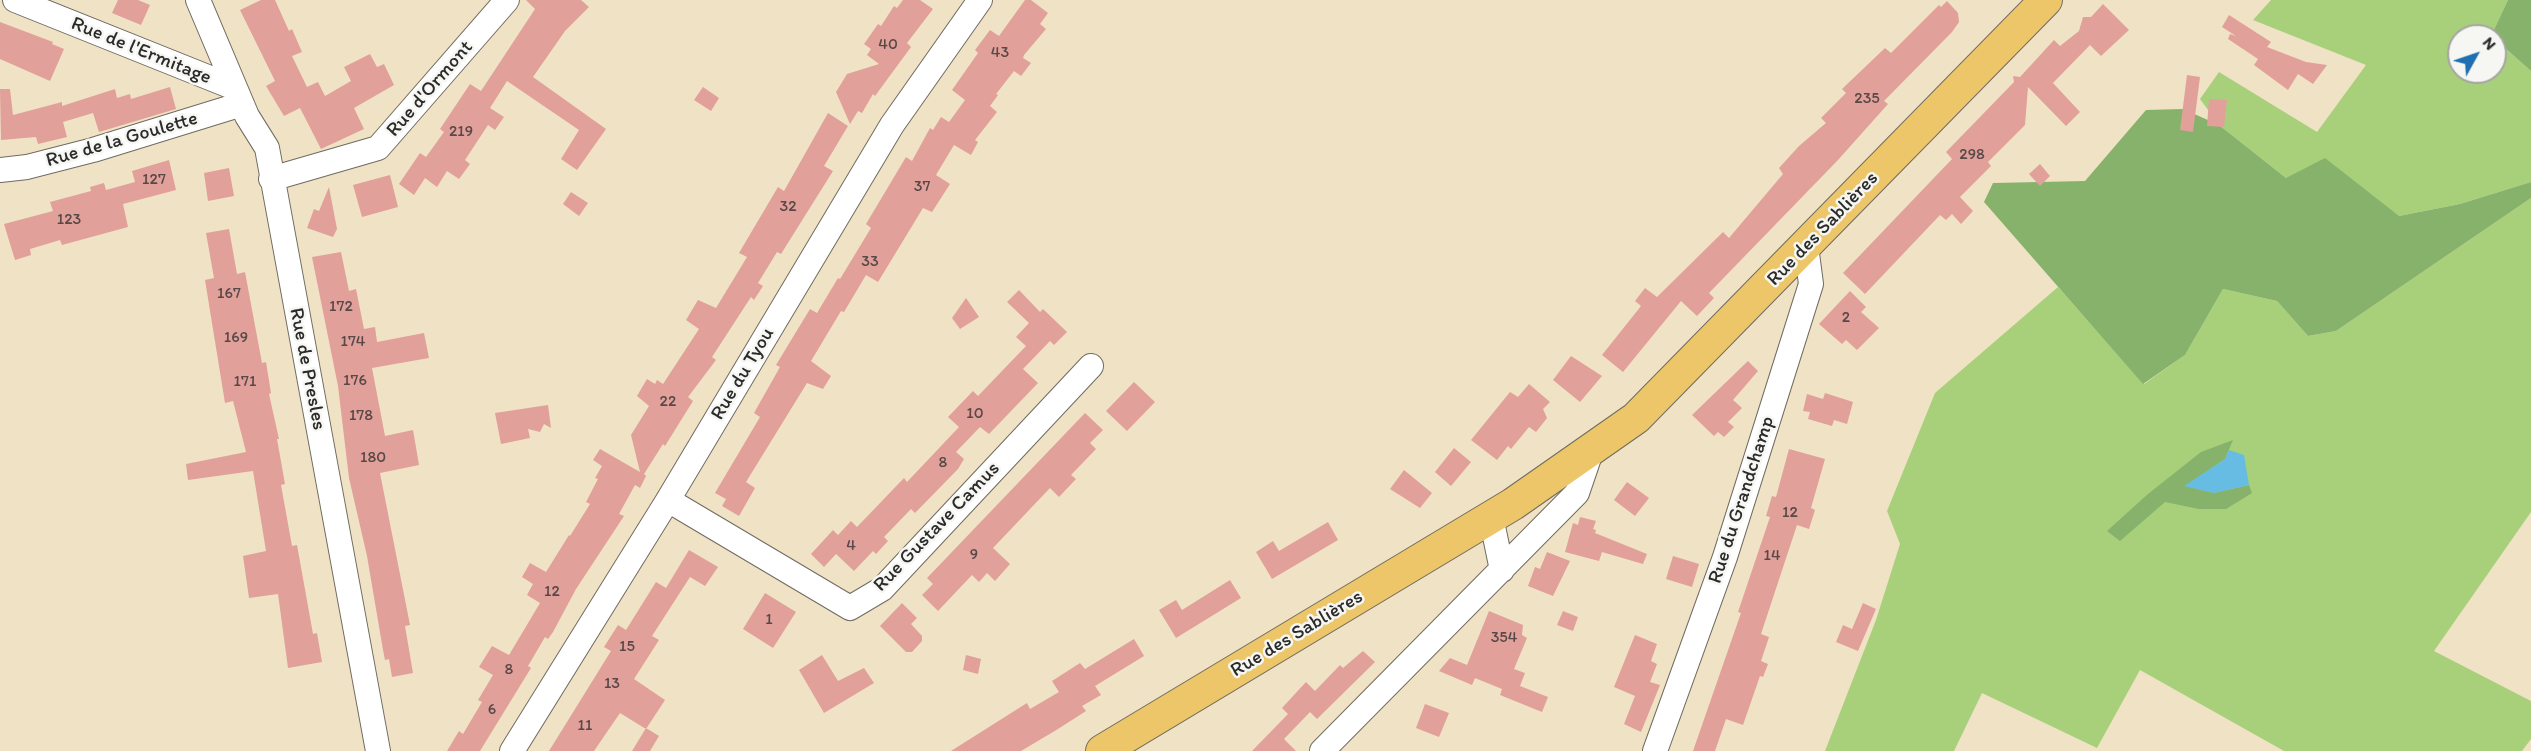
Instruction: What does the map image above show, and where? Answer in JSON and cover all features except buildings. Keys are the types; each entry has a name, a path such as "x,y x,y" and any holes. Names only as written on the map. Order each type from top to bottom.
{"main road":[{"name":"Rue des Sablières","path":"1102,751 1520,499 1636,418 2046,0"}],"street":[{"name":"Rue de l'Ermitage","path":"15,0 239,96"},
{"name":"Rue de Presles","path":"198,0 239,96 267,148 378,751"},
{"name":"Rue d'Ormont","path":"271,179 378,148 507,0"},
{"name":"Rue du Tyou","path":"512,751 668,500 891,125 980,0"},
{"name":"Rue de la Goulette","path":"0,170 27,167 71,156 239,96"},
{"name":"Rue du Grandchamp","path":"1655,751 1725,557 1810,284 1806,246"},
{"name":"Rue Gustave Camus","path":"668,500 850,608 882,589 1091,366"},
{"path":"1322,751 1577,493 1592,449"},
{"path":"1520,499 1537,534"},
{"path":"1491,517 1502,570"}],"green space":[{"path":"2271,0 2508,0 2497,24 2447,24 2447,84 2507,84 2507,50 2531,71 2531,182 2460,204 2399,216 2374,199 2286,178 2219,125 2200,99 2219,72 2317,132 2366,65 2253,20"},
{"path":"2508,0 2531,0 2531,71 2507,50 2507,24 2497,24"},
{"path":"2183,109 2219,125 2286,178 2325,158 2399,216 2460,204 2531,182 2531,198 2336,331 2308,336 2277,301 2223,289 2185,355 2143,384 1984,202 1993,183 2085,181 2146,110"},
{"path":"2531,198 2531,512 2434,651 2531,701 2531,739 2522,751 2284,751 2140,670 2097,748 1982,693 1954,751 1825,751 1876,620 1900,544 1887,511 1935,393 2058,287 2144,384 2185,355 2223,289 2277,301 2308,336 2336,331"},
{"path":"2233,440 2225,459 2185,486 2214,493 2249,485 2252,493 2226,509 2199,509 2165,502 2120,541 2107,531 2148,494 2201,452"}],"water":[{"path":"2229,450 2244,455 2249,485 2214,493 2184,486 2225,459"}]}
